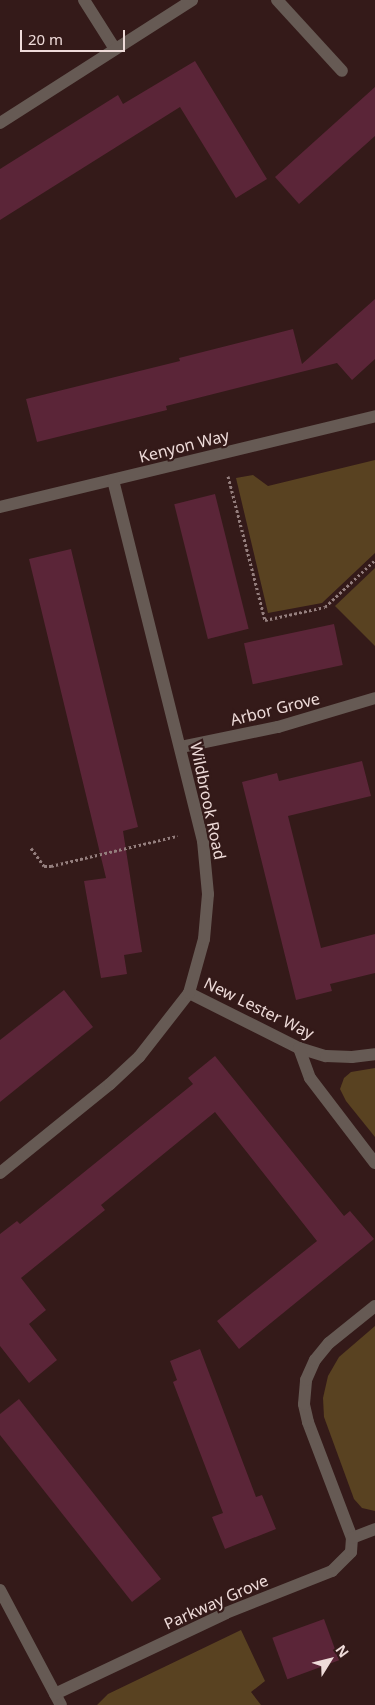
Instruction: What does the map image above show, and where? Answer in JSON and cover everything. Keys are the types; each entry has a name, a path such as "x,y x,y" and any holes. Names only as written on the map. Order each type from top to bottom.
{"street":[{"path":"84,0 114,49"},
{"path":"0,123 192,0"},
{"path":"276,0 342,71"},
{"name":"Kenyon Way","path":"0,507 375,416"},
{"name":"Wildbrook Road","path":"0,1173 110,1084 139,1057 189,992 204,939 208,894 200,830 181,747 113,480"},
{"name":"Arbor Grove","path":"181,747 278,728 375,698"},
{"name":"New Lester Way","path":"189,992 299,1048 326,1056 352,1057 375,1054"},
{"path":"299,1048 310,1078 375,1163"},
{"path":"375,1306 329,1344 315,1360 306,1380 304,1404 308,1422 352,1538 375,1529"},
{"name":"Parkway Grove","path":"58,1700 226,1612 332,1571 351,1552 352,1538"},
{"path":"0,1590 58,1700"}],"path":[{"path":"223,453 264,620 325,607 375,560"},
{"path":"31,848 44,866 51,866 200,830"}],"shaded area":[{"path":"375,460 375,553 322,603 268,613 236,478 253,475 268,486"},
{"path":"375,568 375,646 335,606"},
{"path":"375,1068 375,1137 346,1101 340,1089 344,1078 351,1072"},
{"path":"375,1326 375,1511 362,1508 354,1499 324,1417 323,1398 328,1376 339,1357"},
{"path":"241,1630 265,1681 251,1692 261,1705 97,1705 108,1694"}],"building":[{"path":"195,61 267,179 236,198 180,107 0,220 0,169 118,95 123,104"},
{"path":"375,87 375,136 299,204 275,177"},
{"path":"375,299 375,359 352,380 337,363 166,406 167,410 37,442 26,399 180,361 179,358 293,329 302,364"},
{"path":"215,494 249,629 208,639 174,504"},
{"path":"71,549 138,827 123,831 142,952 124,955 127,974 101,978 84,881 106,878 29,559"},
{"path":"334,624 343,665 253,684 244,643"},
{"path":"362,761 371,796 288,816 321,948 375,934 375,973 330,984 332,991 296,1000 242,782 277,773 279,781"},
{"path":"64,990 93,1027 0,1102 0,1040"},
{"path":"215,1056 344,1216 350,1211 374,1239 239,1349 217,1321 317,1241 215,1112 101,1205 105,1210 21,1278 46,1310 29,1324 57,1360 29,1383 0,1346 0,1234 17,1221 20,1224 193,1084 188,1078"},
{"path":"200,1349 256,1497 262,1495 276,1529 225,1549 212,1517 223,1513 173,1382 177,1380 170,1361"},
{"path":"19,1399 161,1579 132,1602 0,1435 0,1414"},
{"path":"324,1619 339,1660 287,1679 272,1638"}]}
